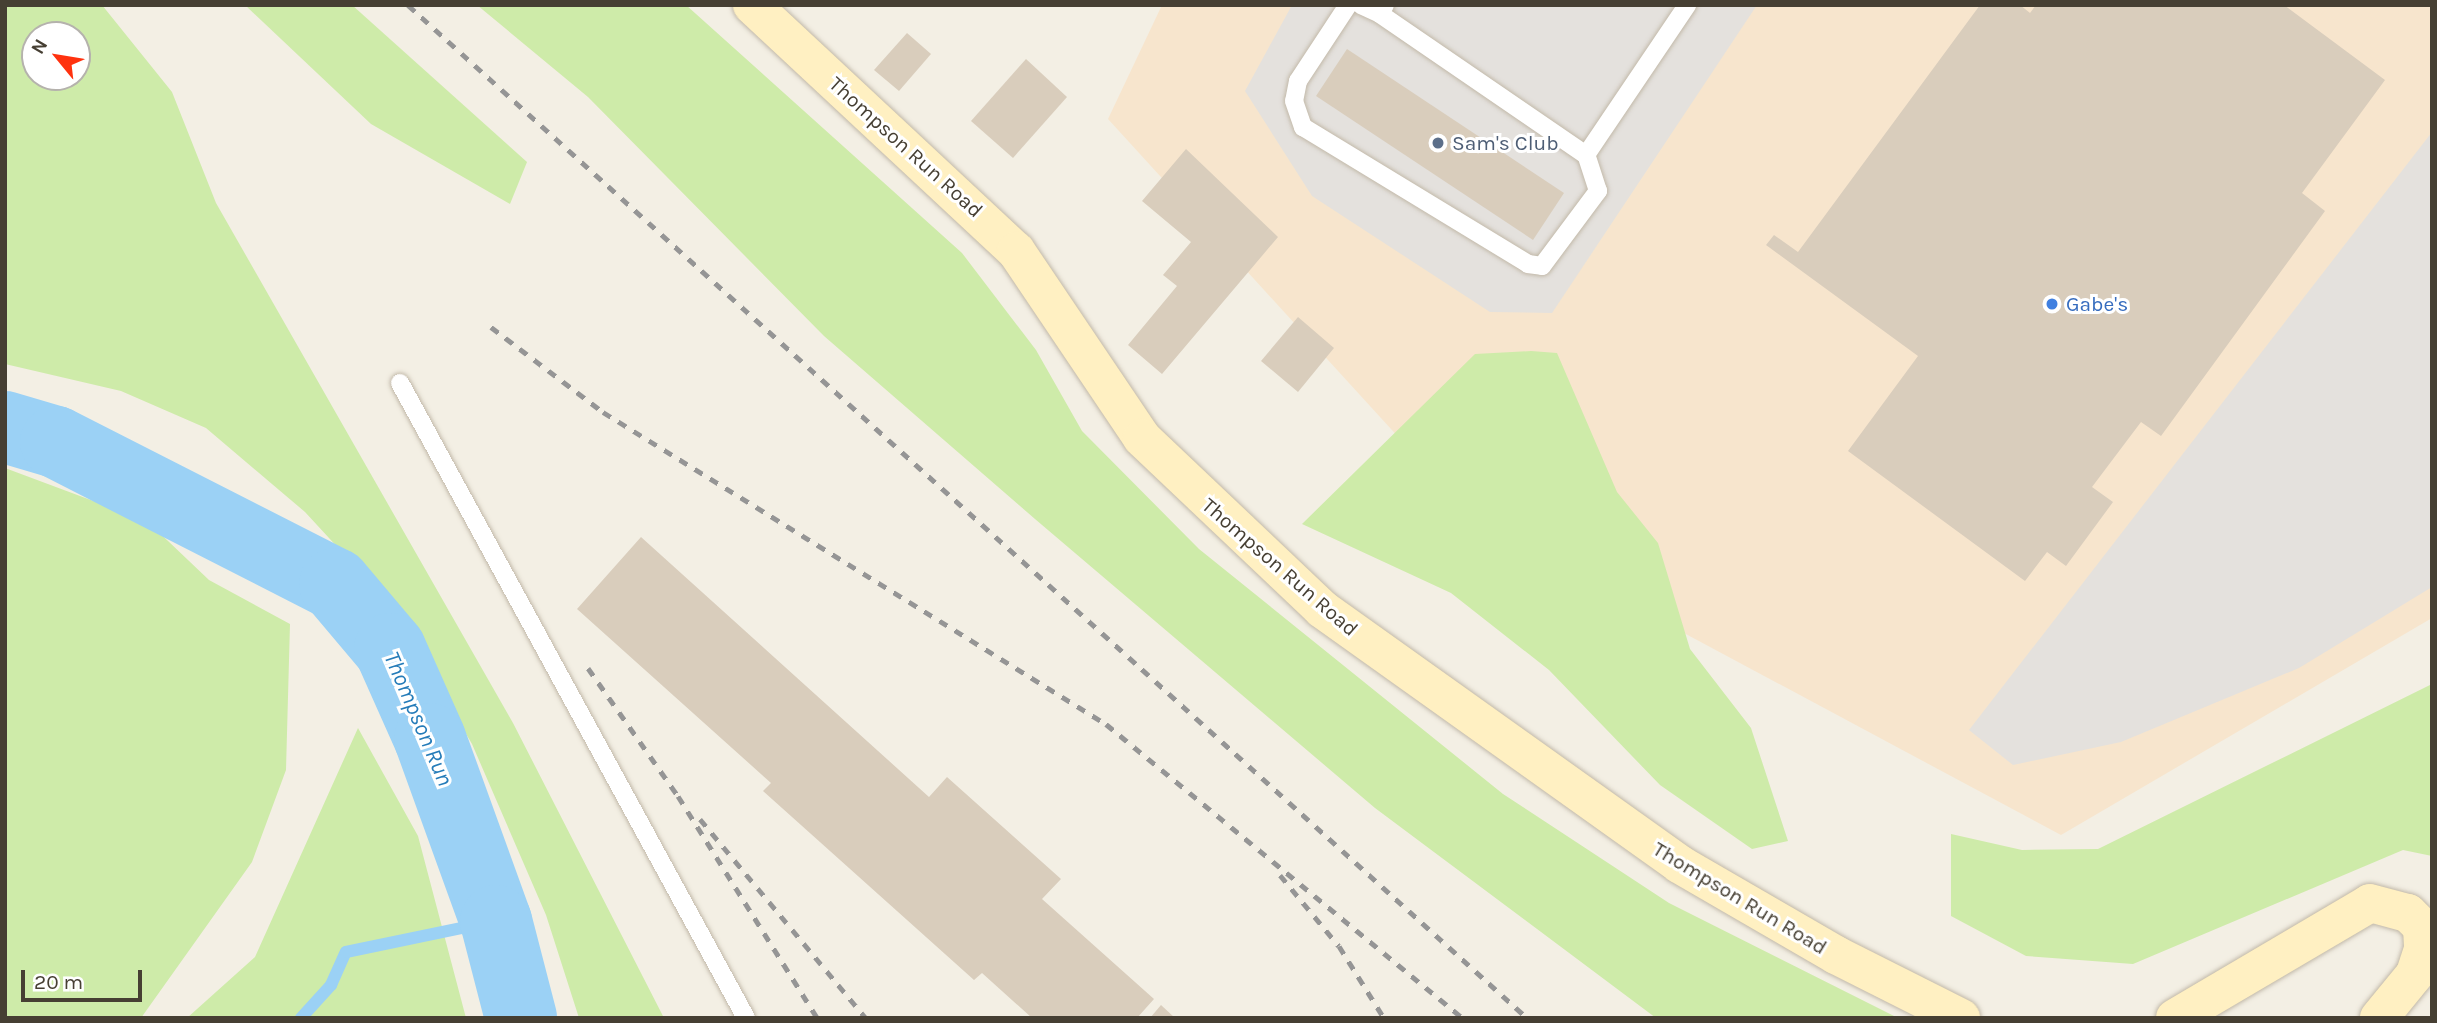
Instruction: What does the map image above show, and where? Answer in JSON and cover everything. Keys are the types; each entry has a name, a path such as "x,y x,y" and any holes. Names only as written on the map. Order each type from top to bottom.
{"street":[{"name":"Thompson Run Road","path":"752,5 1016,251 1142,438 1322,609 1679,864 1836,955 1961,1018"},
{"path":"2175,1018 2370,903 2408,913 2422,927 2423,948 2415,974 2379,1018"}],"lane":[{"path":"1348,5 1298,81 1294,101 1304,127 1528,264 1542,266 1598,191 1587,155 1382,10 1361,5"},
{"path":"1587,155 1687,5"},
{"path":"400,383 746,1018"}],"shaded area":[{"path":"1162,5 2432,5 2432,618 2061,835 1475,521 1108,119"},
{"path":"1292,5 1757,5 1552,313 1490,312 1312,196 1245,91"},
{"path":"2432,132 2432,587 2299,668 2121,742 2013,765 1969,730"}],"green space":[{"path":"5,5 102,5 172,92 216,203 513,723 664,1018 579,1018 546,915 472,744 389,603 305,512 206,428 121,391 5,364"},
{"path":"245,5 352,5 527,162 510,204 371,124"},
{"path":"477,5 686,5 962,253 1036,350 1082,431 1199,549 1503,794 1669,903 1898,1018 1656,1018 1375,808 1035,519 824,336 588,97"},
{"path":"1531,351 1557,353 1617,492 1658,543 1690,649 1751,728 1788,841 1752,849 1660,785 1549,670 1451,593 1302,524 1475,354"},
{"path":"5,468 147,521 209,580 290,624 286,770 252,862 141,1018 5,1018"},
{"path":"2432,684 2432,856 2403,850 2133,964 2026,956 1951,916 1951,834 2022,850 2098,849"},
{"path":"358,728 418,836 466,1018 187,1018 255,957"}],"building":[{"name":"Gabe's","path":"1980,5 2020,5 2030,13 2036,5 2284,5 2385,80 2302,193 2325,211 2161,436 2141,422 2092,487 2113,502 2066,566 2047,552 2025,581 1848,451 1918,356 1766,245 1774,235 1798,252"},
{"path":"907,33 931,54 899,91 874,70"},
{"path":"1347,49 1564,193 1533,240 1316,96"},
{"path":"1026,59 1067,97 1013,158 971,121"},
{"path":"1186,149 1278,237 1162,374 1128,345 1177,286 1163,275 1191,242 1142,201"},
{"path":"1298,317 1334,348 1298,392 1261,361"},
{"path":"641,537 929,797 947,777 1061,879 1042,899 1154,999 1137,1018 1032,1018 982,973 974,980 763,791 771,783 577,609"},
{"path":"1161,1005 1175,1018 1150,1018"}],"waterway":[{"name":"Thompson Run","path":"5,427 56,442 335,584 390,649 430,739 496,921 521,1018"},
{"path":"301,1018 331,985 346,952 496,921"}],"railway":[{"path":"408,5 1527,1018"},
{"path":"491,327 603,412 1106,724 1463,1018"},
{"path":"588,668 678,796 817,1018"},
{"path":"700,819 866,1018"},
{"path":"1280,875 1339,946 1384,1018"}],"place":[{"name":"Sam's Club","path":"1438,143"},
{"name":"Gabe's","path":"2052,304"}]}
